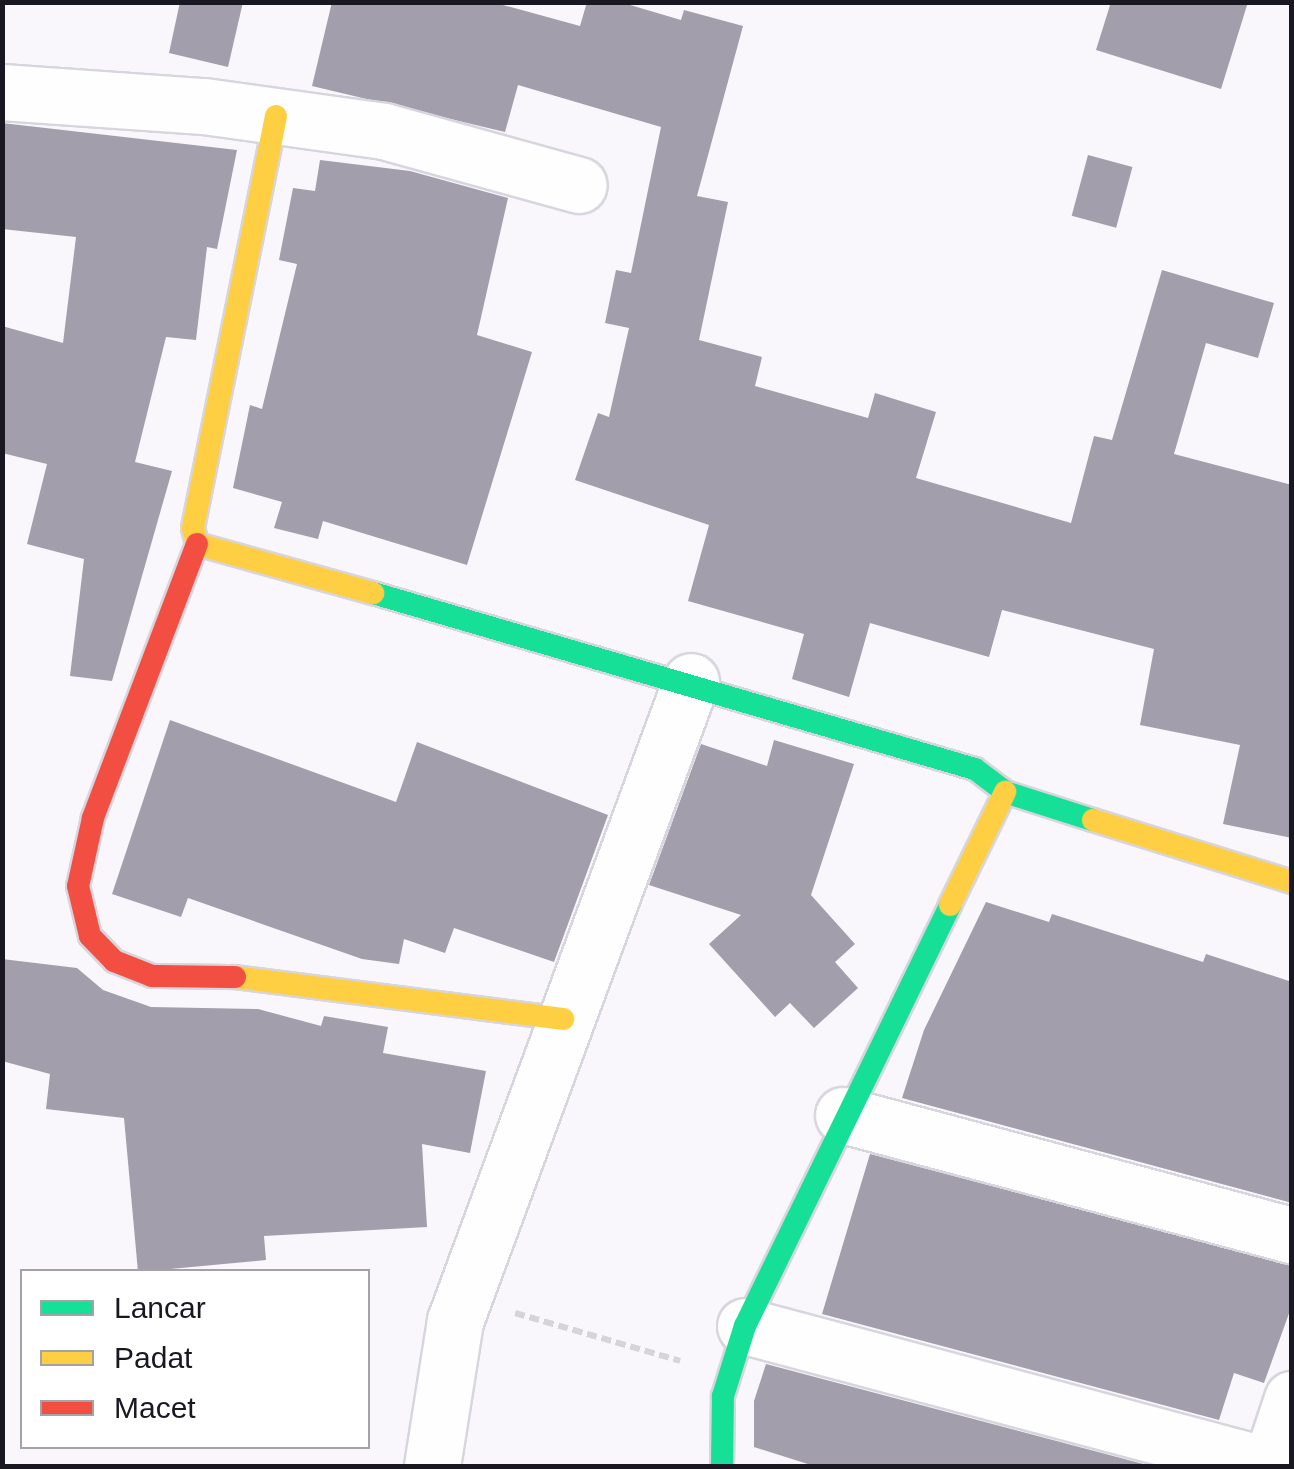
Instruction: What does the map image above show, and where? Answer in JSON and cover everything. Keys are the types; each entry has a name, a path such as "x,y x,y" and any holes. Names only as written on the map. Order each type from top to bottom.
{"street":[{"path":"2,92 276,116 384,131 579,185"},
{"path":"276,116 193,528 196,544 94,818 78,886 90,936 114,961 152,976 278,978 563,1019"},
{"path":"196,544 691,681 975,770 1004,792 1292,882"},
{"path":"432,1466 463,1298 691,681"},
{"path":"722,1466 737,1351 843,1115 1004,792"},
{"path":"843,1115 1292,1236"},
{"path":"737,1351 1270,1466 1292,1399"}],"path":[{"path":"463,1298 737,1351"}],"building":[{"path":"180,2 243,2 228,67 169,53"},
{"path":"332,2 492,2 580,26 587,2 620,2 681,20 684,10 743,26 697,196 728,202 699,340 762,357 755,386 868,418 875,393 936,412 916,478 1071,523 1094,436 1112,440 1162,270 1274,303 1258,358 1206,343 1174,454 1292,485 1292,838 1223,824 1240,745 1140,725 1154,649 1002,610 989,657 870,623 849,697 792,679 804,634 688,601 709,525 575,480 598,413 609,417 629,328 605,323 616,270 631,273 661,127 518,85 505,132 312,86"},
{"path":"1111,2 1248,2 1221,89 1096,50"},
{"path":"2,123 237,150 217,249 207,247 196,340 166,337 135,462 172,471 112,681 70,676 84,559 27,544 47,464 2,453 2,326 63,343 76,237 2,229"},
{"path":"1088,155 1132,167 1116,228 1072,216"},
{"path":"320,160 410,171 508,198 477,335 532,352 467,565 323,521 318,539 274,528 282,502 233,488 250,405 262,409 297,264 279,260 293,188 315,191"},
{"path":"170,720 396,802 417,742 608,815 554,962 454,928 445,953 404,939 399,964 362,959 188,898 181,917 112,894"},
{"path":"774,740 854,764 811,895 855,944 835,962 858,988 814,1028 790,1003 775,1017 709,944 741,915 649,885 701,744 767,766"},
{"path":"986,902 1049,922 1052,914 1203,962 1206,954 1292,982 1292,1203 902,1098 924,1030"},
{"path":"2,959 77,968 103,990 151,1007 258,1009 321,1026 324,1016 388,1027 383,1053 486,1071 470,1153 422,1144 427,1227 264,1236 266,1260 138,1269 124,1118 46,1109 50,1074 2,1061"},
{"path":"870,1154 1292,1265 1292,1305 1264,1383 1234,1373 1219,1420 822,1314"},
{"path":"766,1364 1151,1466 814,1466 754,1447 754,1401"}],"traffic: fast":[{"path":"373,593 975,769 1005,792 1093,820"},
{"path":"722,1466 723,1396 745,1326 950,905"}],"traffic: slow":[{"path":"276,116 193,528 197,544 373,593"},
{"path":"950,905 1005,792"},
{"path":"1093,820 1292,882"},
{"path":"235,977 563,1019"}],"traffic: jam":[{"path":"197,544 93,818 78,886 90,936 114,961 152,976 235,977"}]}
